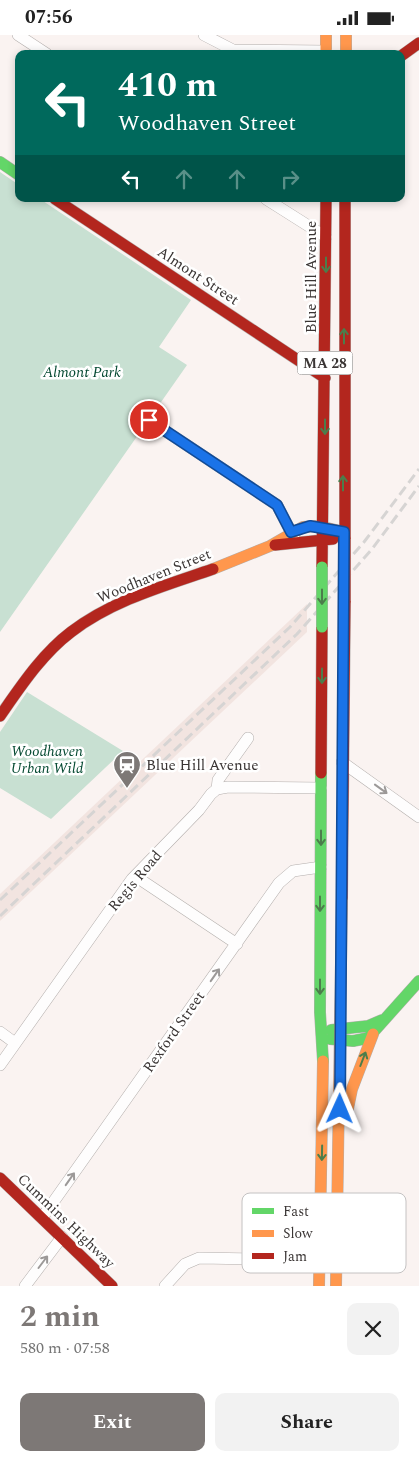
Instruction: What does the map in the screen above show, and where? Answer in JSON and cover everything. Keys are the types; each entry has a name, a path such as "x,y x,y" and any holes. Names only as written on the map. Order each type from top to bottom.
{"main road":[{"path":"346,35 346,50"},
{"path":"405,53 419,43"},
{"path":"0,162 15,172"},
{"name":"Almont Street","path":"60,202 325,379"},
{"name":"Blue Hill Avenue","path":"321,1193 323,1092 320,1012 322,540 326,202"},
{"name":"MA 28","path":"338,1193 345,601 345,202"},
{"name":"Woodhaven Street","path":"0,716 35,666 72,631 97,615 122,603 293,537 307,527 323,528 345,535"},
{"name":"Woodhaven Street","path":"293,537 322,540 345,535"},
{"path":"339,1157 350,1094 373,1034 382,1020 419,981"},
{"path":"322,1035 341,1027 368,1026 382,1020"},
{"path":"322,1035 341,1041 363,1040 373,1034"},
{"path":"323,1092 340,1093"},
{"name":"Cummins Highway","path":"0,1178 112,1286"},
{"name":"Blue Hill Avenue","path":"319,1273 319,1286"},
{"name":"MA 28","path":"336,1273 336,1286"}],"street":[{"path":"18,35 41,50"},
{"path":"204,35 233,50 326,46"},
{"path":"316,35 326,46"},
{"path":"271,202 326,237"},
{"path":"149,420 277,505 293,537"},
{"name":"Regis Road","path":"0,1065 135,876 217,789 218,780 248,738"},
{"path":"342,762 419,817"},
{"path":"217,789 228,787 321,788"},
{"name":"Rexford Street","path":"42,1218 283,878 299,869 321,867"},
{"path":"135,876 237,944"},
{"path":"0,1032 15,1043"},
{"path":"25,1286 62,1237"},
{"path":"165,1286 186,1264 198,1258 242,1258"}],"shaded area":[{"name":"Blue Hill Avenue","path":"307,604 307,632 0,921 0,894"}],"green space":[{"name":"Almont Park","path":"0,172 15,182 15,202 44,202 191,300 159,347 187,365 0,632"},
{"name":"Woodhaven Urban Wild","path":"27,692 123,751 51,819 0,788 0,732"}],"railway":[{"path":"0,900 290,627 364,542 419,469"},
{"path":"0,916 297,634 372,549 419,486"}],"traffic: fast":[{"path":"0,162 15,172"},
{"path":"322,567 322,627"},
{"path":"321,773 320,1012 323,1061"},
{"path":"330,1039 353,1041 368,1038 419,981"},
{"path":"331,1030 368,1026 382,1020"}],"traffic: slow":[{"path":"326,35 326,50"},
{"path":"346,35 346,50"},
{"path":"213,569 270,546 303,527 319,526 344,532"},
{"path":"337,1193 342,898"},
{"path":"347,1113 352,1089 373,1034"},
{"path":"321,1193 323,1061"},
{"path":"319,1273 319,1286"},
{"path":"336,1273 336,1286"}],"traffic: jam":[{"path":"405,53 419,43"},
{"path":"60,202 325,378"},
{"path":"322,567 326,202"},
{"path":"345,202 345,539"},
{"path":"275,545 333,539"},
{"path":"345,539 345,601"},
{"path":"0,716 41,660 71,632 121,602 213,569"},
{"path":"342,898 345,601"},
{"path":"321,773 322,627"},
{"path":"0,1178 112,1286"}],"place":[{"name":"Blue Hill Avenue","path":"127,789"}],"route":[{"path":"149,420 277,505 287,521 291,532 310,526 344,532 340,1109"}]}
